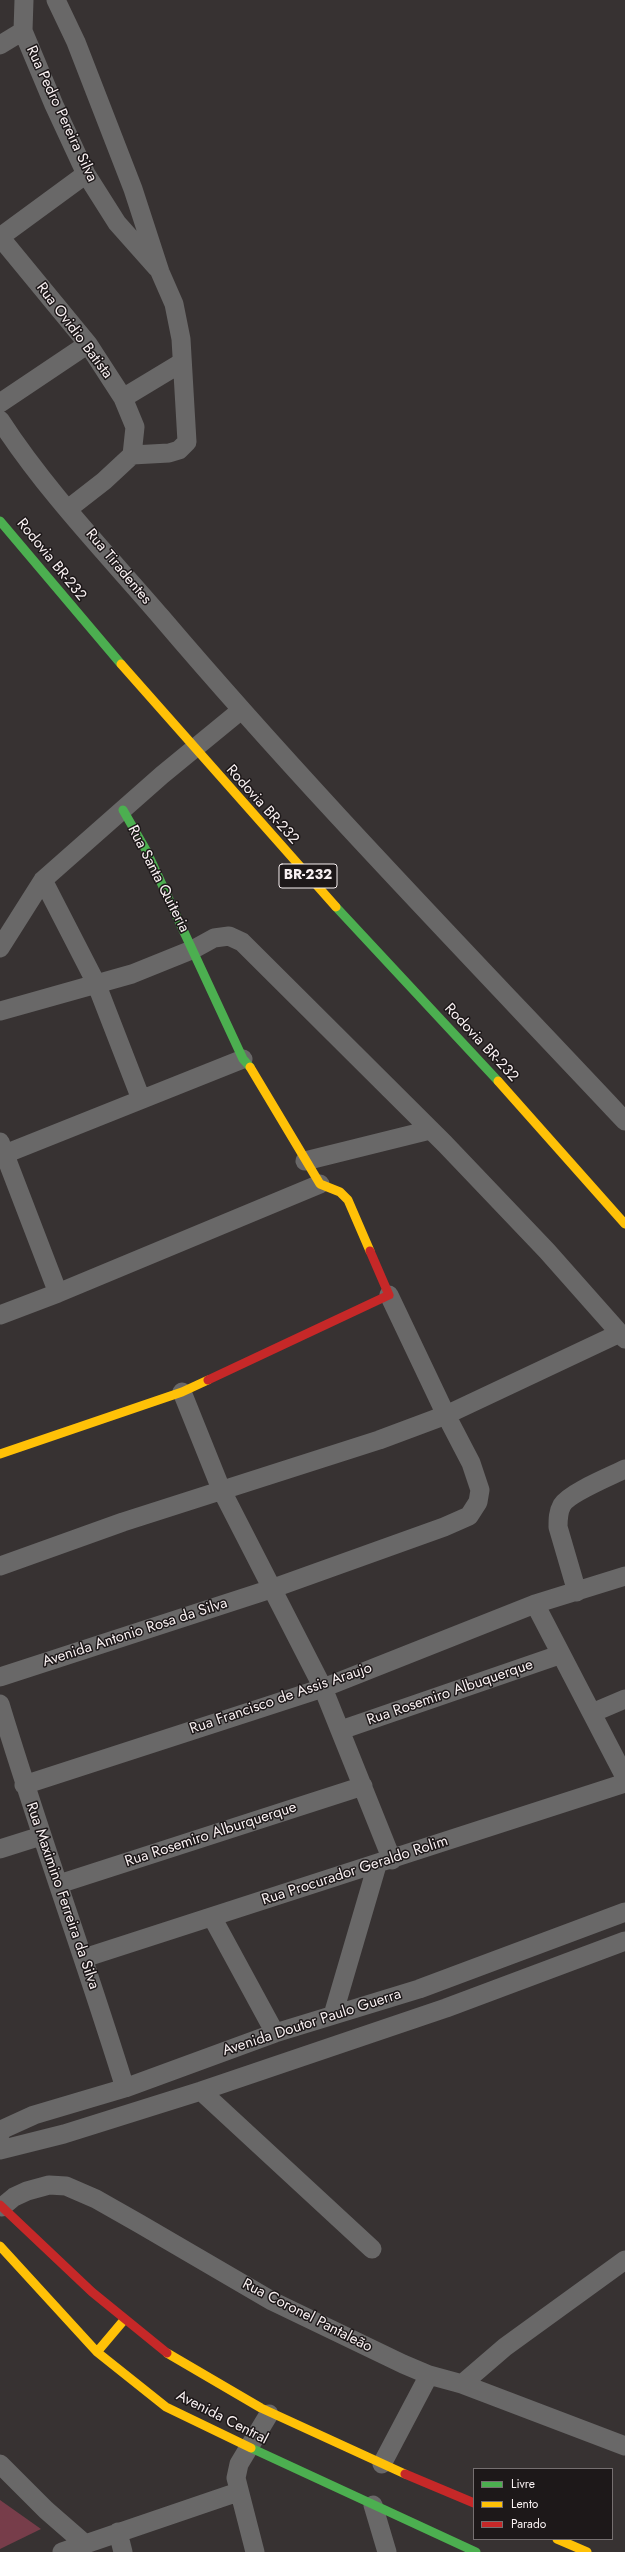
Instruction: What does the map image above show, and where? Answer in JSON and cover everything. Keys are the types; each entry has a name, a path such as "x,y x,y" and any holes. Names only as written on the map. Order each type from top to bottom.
{"main road":[{"name":"Rodovia BR-232","path":"0,521 61,596 194,749 382,958 488,1069 625,1224"},
{"name":"Rua Santa Quiteria","path":"122,810 146,850 194,949 243,1059 252,1069 304,1161 320,1184"},
{"path":"0,1454 182,1392 389,1294 348,1200 340,1192 320,1184"},
{"name":"Avenida Central","path":"1,2206 124,2320 192,2369 269,2414 473,2503"},
{"name":"Avenida Central","path":"0,2246 97,2352 166,2407 468,2550"},
{"path":"97,2352 124,2320"},
{"path":"559,2540 587,2552"}],"street":[{"path":"0,45 23,31 24,0"},
{"path":"56,0 76,42 133,189 160,272 174,304 181,339 181,363 187,422 187,442 178,450 169,453 132,455 104,482 68,509"},
{"name":"Rua Pedro Pereira Silva","path":"23,31 54,105 86,174 117,223 160,272"},
{"path":"0,237 86,174"},
{"name":"Rua Ovidio Batista","path":"0,237 88,344 124,398 135,427 132,455"},
{"path":"0,403 88,344"},
{"path":"124,398 181,363"},
{"name":"Rua Tiradentes","path":"0,420 19,448 68,509 240,711 625,1121"},
{"path":"0,948 43,880 122,810 240,711"},
{"path":"43,880 96,983 141,1099"},
{"path":"0,1011 132,974 194,949 214,938 229,936 242,942 430,1130 542,1246 623,1336 446,1416 379,1440 221,1490 0,1566"},
{"path":"58,1294 2,1150 141,1099 243,1059"},
{"path":"304,1161 430,1130"},
{"path":"0,1314 58,1294 320,1184"},
{"name":"Avenida Antonio Rosa da Silva","path":"0,1677 271,1589 444,1527 469,1516 478,1502 480,1490 471,1463 446,1416 389,1294"},
{"path":"182,1392 221,1490 323,1688 363,1786 385,1863 333,2016"},
{"path":"577,1592 558,1527 558,1516 562,1504 573,1496 625,1469"},
{"name":"Rua Francisco de Assis Araujo","path":"24,1785 323,1688 535,1604 625,1576"},
{"path":"535,1604 559,1655 592,1713 625,1777"},
{"name":"Rua Rosemiro Albuquerque","path":"341,1730 559,1655"},
{"path":"592,1713 625,1699"},
{"name":"Rua Maximino Ferreira da Silva","path":"0,1704 24,1785 84,1958 125,2088"},
{"name":"Rua Procurador Geraldo Rolim","path":"84,1958 385,1863 625,1783"},
{"name":"Rua Rosemiro Alburquerque","path":"59,1884 363,1786"},
{"path":"0,1849 41,1836"},
{"name":"Avenida Doutor Paulo Guerra","path":"1,2128 34,2115 125,2088 275,2033 419,1989 625,1912"},
{"path":"212,1917 275,2033"},
{"name":"Avenida Doutor Paulo Guerra","path":"5,2150 201,2090 509,1986 625,1941"},
{"path":"500,1959 509,1986"},
{"path":"201,2090 372,2249"},
{"path":"1,2128 5,2150"},
{"name":"Rua Coronel Pantaleão","path":"1,2206 27,2190 49,2185 66,2186 96,2199 272,2301 429,2375 462,2384 625,2446"},
{"path":"462,2384 505,2348 625,2260"},
{"path":"382,2464 429,2375"},
{"path":"255,2552 238,2492 236,2478 240,2464 269,2414"},
{"path":"0,2464 46,2510 85,2544"},
{"path":"62,2552 238,2492"},
{"path":"373,2505 387,2552"},
{"path":"118,2532 124,2552"}],"shaded area":[{"path":"0,2500 41,2529 0,2549"}],"traffic: fast":[{"path":"0,521 121,664"},
{"path":"123,810 146,850 243,1059 250,1067"},
{"path":"336,907 498,1081"},
{"path":"251,2448 476,2552"}],"traffic: slow":[{"path":"121,664 336,907"},
{"path":"250,1067 320,1184 340,1192 348,1200 370,1251"},
{"path":"498,1081 625,1224"},
{"path":"0,1454 182,1392 208,1380"},
{"path":"0,2246 97,2352 166,2407 251,2448"},
{"path":"97,2352 124,2320"},
{"path":"167,2353 261,2408 405,2474"},
{"path":"559,2540 587,2552"}],"traffic: jam":[{"path":"208,1380 389,1295 370,1251"},
{"path":"0,2205 92,2292 167,2353"},
{"path":"405,2474 473,2503"}]}
